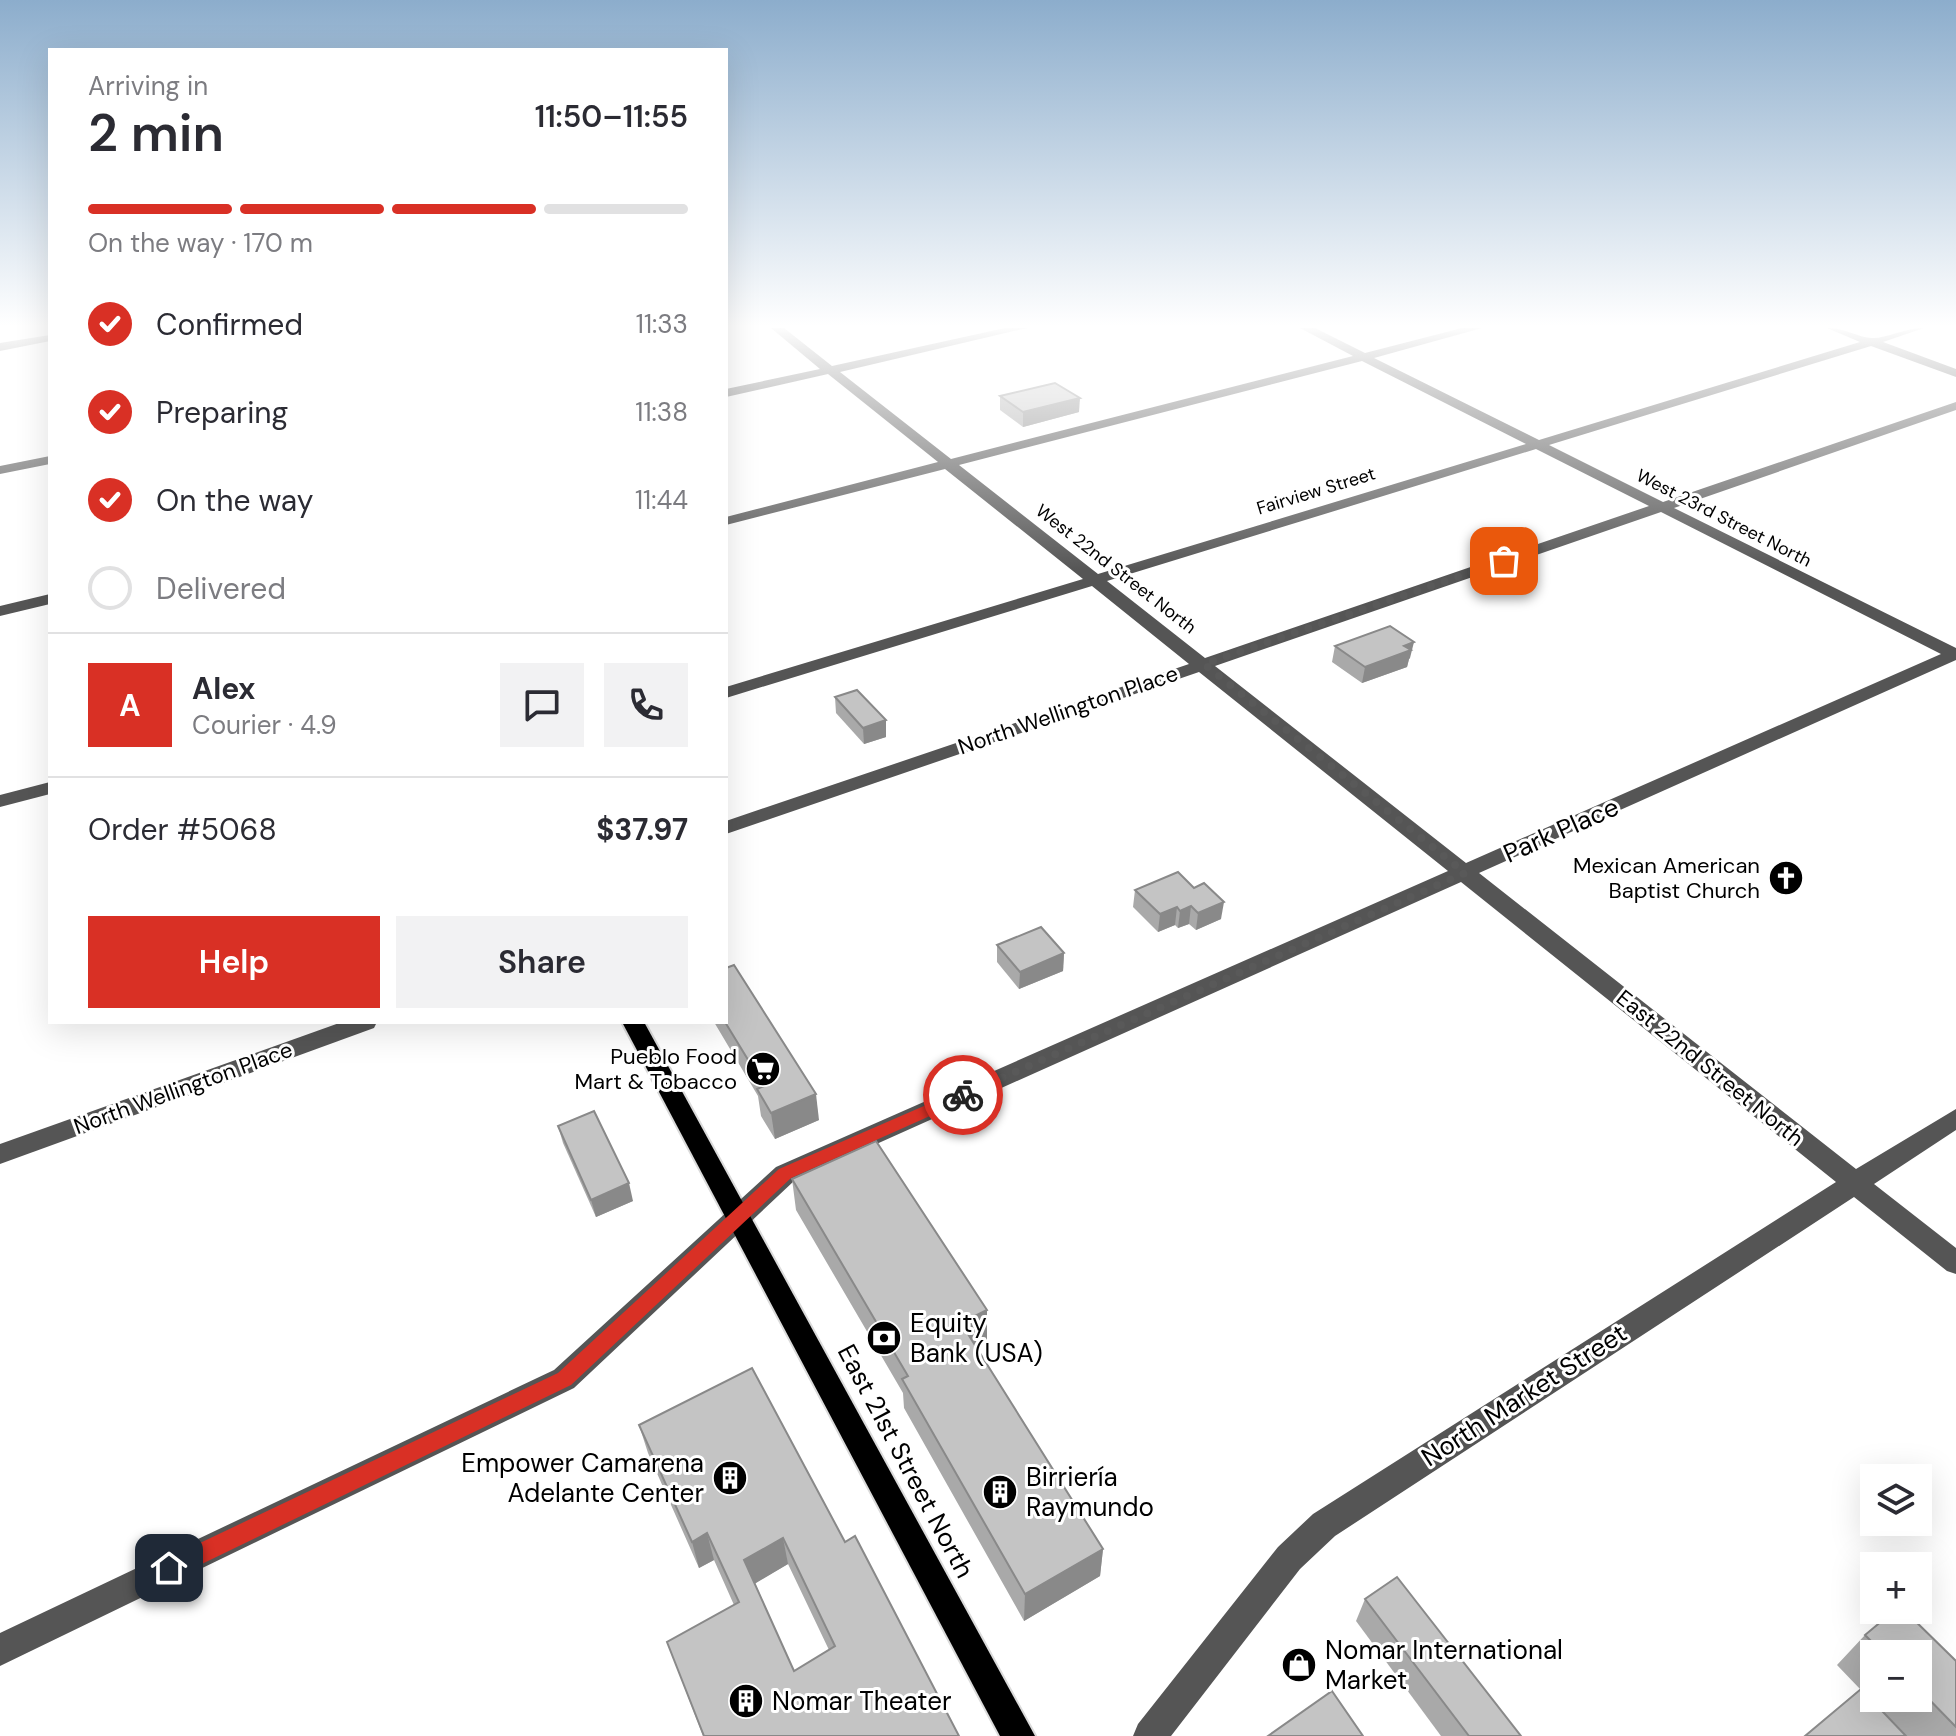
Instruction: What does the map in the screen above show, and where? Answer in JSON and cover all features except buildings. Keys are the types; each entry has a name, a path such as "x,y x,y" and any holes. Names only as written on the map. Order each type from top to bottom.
{"main road":[{"name":"East 21st Street North","path":"634,1024 1018,1736"}],"street":[{"name":"West 22nd Street North","path":"880,409 1465,873"},
{"path":"728,520 1163,409"},
{"name":"West 23rd Street North","path":"1468,409 1955,654"},
{"name":"Fairview Street","path":"728,692 1653,409"},
{"name":"North Wellington Place","path":"728,827 1947,409"},
{"path":"0,470 48,460"},
{"path":"0,611 48,599"},
{"name":"Park Place","path":"0,1650 564,1379 785,1174 1955,654"},
{"path":"0,801 48,789"},
{"name":"East 22nd Street North","path":"1465,873 1956,1263"},
{"name":"North Wellington Place","path":"0,1154 360,1024"},
{"name":"North Market Street","path":"1150,1736 1289,1558 1324,1525 1956,1118"}],"way so far":[{"path":"963,1095 1465,873 1204,664 1504,561"}],"place":[{"name":"Mexican American Baptist Church","path":"1786,878"},
{"name":"Pueblo Food Mart & Tobacco","path":"763,1069"},
{"name":"Equity Bank (USA)","path":"884,1338"},
{"name":"Empower Camarena Adelante Center","path":"730,1478"},
{"name":"Birriería Raymundo","path":"1000,1492"},
{"name":"Nomar International Market","path":"1299,1665"},
{"name":"Nomar Theater","path":"746,1701"}],"route":[{"path":"169,1568 564,1379 785,1174 963,1095"}]}
